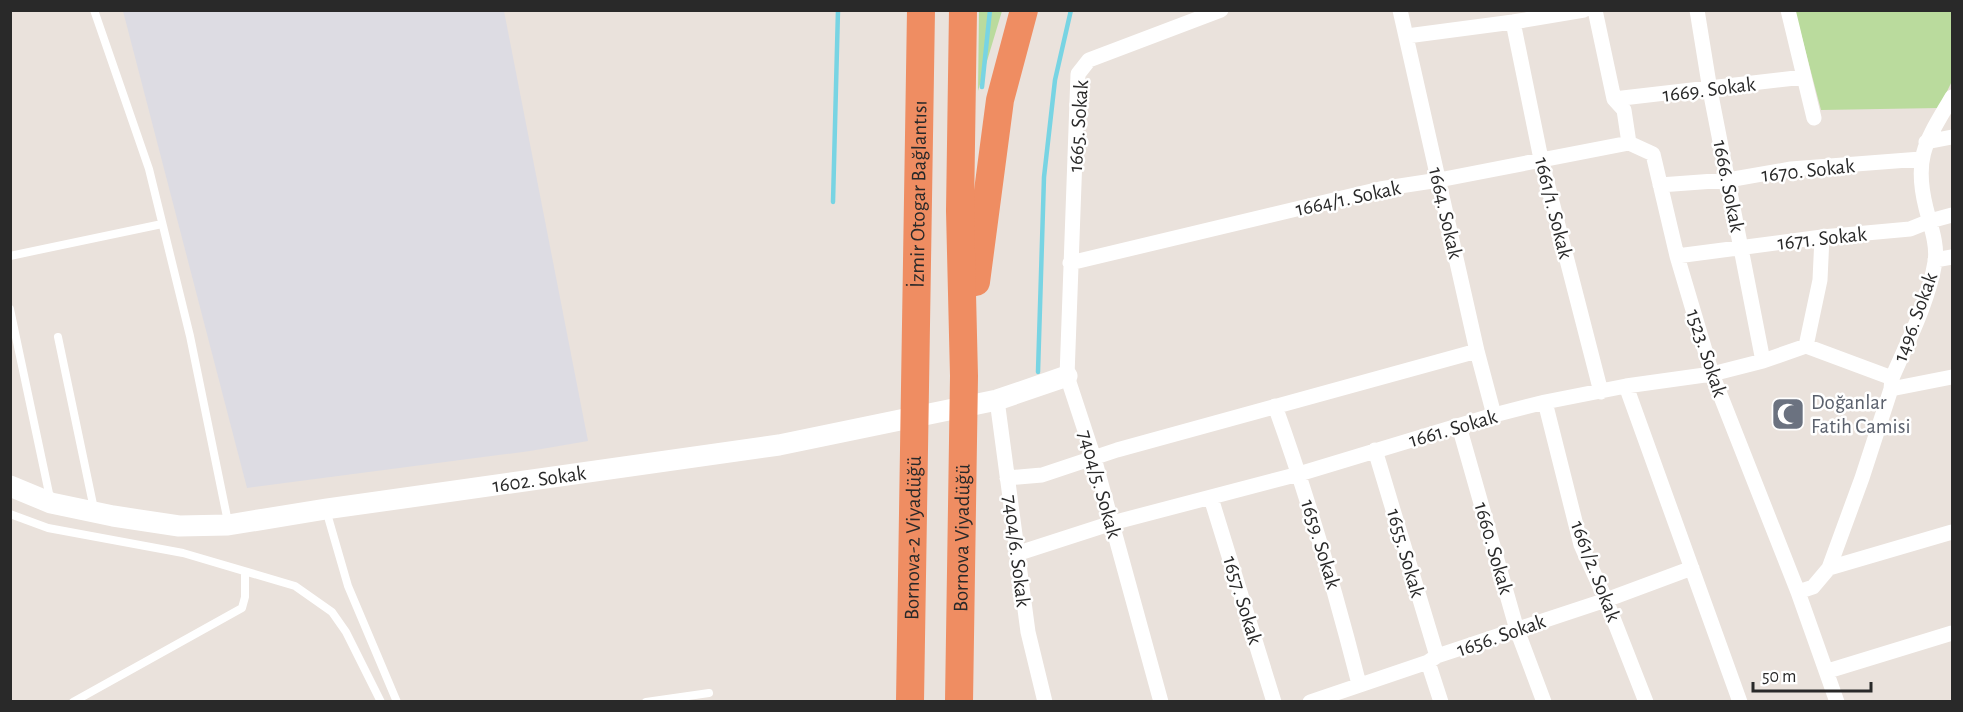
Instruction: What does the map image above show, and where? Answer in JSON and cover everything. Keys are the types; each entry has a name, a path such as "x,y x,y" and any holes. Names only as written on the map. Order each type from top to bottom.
{"highway":[{"name":"İzmir Otogar Bağlantısı","path":"916,377 921,10"},
{"name":"İzmir Otogar Bağlantısı","path":"963,10 960,211 964,376"},
{"path":"964,376 1000,100 1024,10"},
{"name":"Bornova Viyadüğü","path":"959,702 964,376"},
{"name":"Bornova-2 Viyadüğü","path":"910,702 916,377"}],"street":[{"name":"1665. Sokak","path":"1070,263 1078,74 1089,60 1221,10"},
{"name":"1664. Sokak","path":"1400,10 1477,351 1494,415"},
{"path":"1407,36 1584,10"},
{"path":"1595,10 1614,99 1624,110 1629,143"},
{"name":"1666. Sokak","path":"1697,10 1710,90 1763,361"},
{"path":"1788,10 1814,118"},
{"name":"1661/1. Sokak","path":"1513,22 1541,159 1601,392"},
{"name":"1669. Sokak","path":"1614,99 1710,90 1804,77"},
{"name":"1496. Sokak","path":"1798,592 1813,587 1829,568 1862,478 1891,384 1924,305 1935,260 1921,159 1926,142 1953,97"},
{"path":"1926,142 1953,137"},
{"name":"1664/1. Sokak","path":"1070,263 1380,189 1439,180 1629,143"},
{"name":"1523. Sokak","path":"1629,143 1653,154 1677,256 1712,374 1798,592 1828,671 1837,702"},
{"name":"1670. Sokak","path":"1660,185 1728,180 1791,169 1921,159"},
{"name":"1671. Sokak","path":"1677,256 1822,237 1910,230 1930,221 1953,215"},
{"path":"1822,237 1821,280 1806,346 1891,384 1953,377"},
{"path":"1935,260 1953,257"},
{"name":"7404/5. Sokak","path":"1070,263 1067,376 1094,458 1161,702"},
{"name":"1661. Sokak","path":"1016,554 1112,524 1299,474 1494,415 1626,386 1712,374 1763,361 1806,346"},
{"path":"1007,478 1042,475 1275,406 1477,351"},
{"name":"1602. Sokak","path":"10,486 51,503 94,512 179,526 228,525 779,445 997,400 1067,376"},
{"path":"1626,386 1740,702"},
{"name":"7404/6. Sokak","path":"997,400 1028,632 1045,702"},
{"name":"1661/2. Sokak","path":"1545,402 1581,545 1606,600 1646,702"},
{"name":"1659. Sokak","path":"1275,406 1299,474 1339,605 1359,684"},
{"name":"1660. Sokak","path":"1459,426 1517,630 1544,702"},
{"name":"1655. Sokak","path":"1375,450 1433,659 1441,702"},
{"name":"1657. Sokak","path":"1211,498 1274,702"},
{"path":"1829,568 1953,532"},
{"name":"1656. Sokak","path":"1310,702 1329,699 1359,684 1606,600 1692,568"},
{"path":"1828,671 1953,633"}],"lane":[{"path":"94,10 149,169 190,336 228,525"},
{"path":"10,256 162,224"},
{"path":"10,309 51,503"},
{"path":"58,337 94,512"},
{"path":"326,509 348,586 397,702"},
{"path":"10,514 48,528 183,553 294,586 332,612 346,633 381,702"},
{"path":"73,702 242,608 244,572"},
{"path":"646,702 709,693"}],"shaded area":[{"path":"123,11 504,11 588,441 530,451 247,488"}],"green space":[{"path":"979,11 1002,11 978,91"},
{"path":"1795,11 1952,11 1952,81 1939,108 1821,110"}],"waterway":[{"path":"833,202 838,10"},
{"path":"982,87 990,10"},
{"path":"1038,372 1044,177 1055,80 1071,10"}],"place":[{"name":"Doğanlar Fatih Camisi","path":"1788,414"}]}
